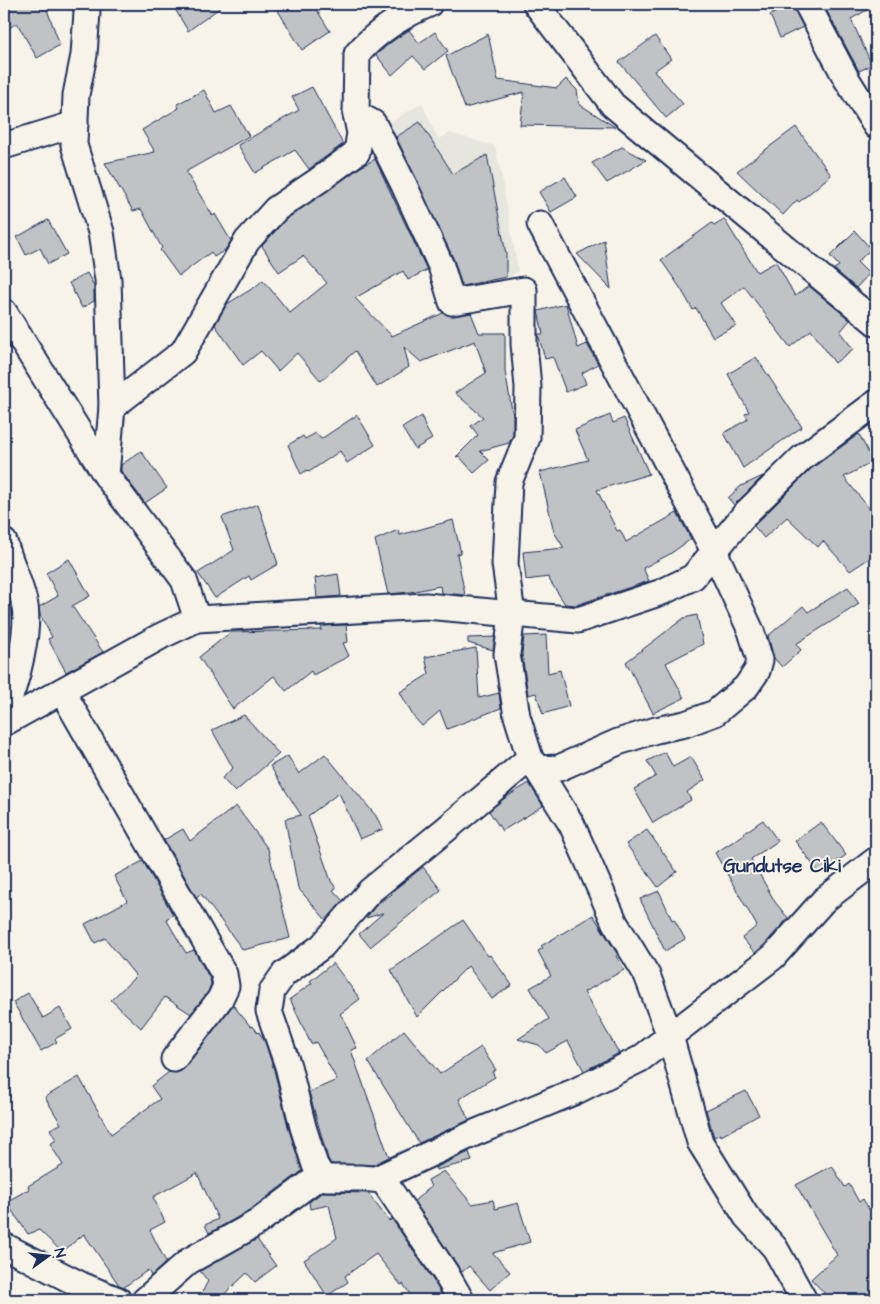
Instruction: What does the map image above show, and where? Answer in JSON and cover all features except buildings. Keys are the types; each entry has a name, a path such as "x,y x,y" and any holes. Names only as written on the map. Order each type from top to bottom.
{"street":[{"path":"86,4 84,55 76,95 74,145 101,232 108,280 112,407 106,474"},
{"path":"112,407 183,352 247,241 276,208 320,180 357,152 360,133 356,114 357,54 372,38 408,13 429,4"},
{"path":"536,4 613,106 876,323"},
{"path":"807,4 846,78 876,126"},
{"path":"356,114 373,123 441,266 452,302 524,290 524,344 528,387 527,438 509,482 505,564 512,614 507,654 517,716 534,764 572,825 615,923 647,975 670,1036 700,1142 746,1216 775,1248 804,1300"},
{"path":"4,146 75,124"},
{"path":"461,1300 446,1272 382,1180 326,1178 321,1175 315,1165 303,1127 294,1085 269,1011 272,991 284,974 322,946 370,891 445,830 534,764 559,768 618,742 715,714 746,687 757,671 760,660 752,632 714,551 540,224"},
{"path":"4,312 106,474 184,580 197,619"},
{"path":"4,723 161,636 197,619 426,606 578,620 662,592 693,578 746,513 803,457 876,403"},
{"path":"4,542 24,602 26,618 20,658 11,696 4,711"},
{"path":"62,691 224,974 226,986 220,999 174,1059"},
{"path":"376,1179 476,1132 576,1091 640,1059 773,957 824,900 876,860"},
{"path":"145,1300 189,1261 255,1224 321,1175"},
{"path":"4,1246 81,1286 118,1300"}],"shaded area":[{"path":"422,103 438,139 450,133 495,146 518,271 500,284 454,296 381,128"}],"district":[{"name":"Gundutse Ciki","path":"782,865"}]}
